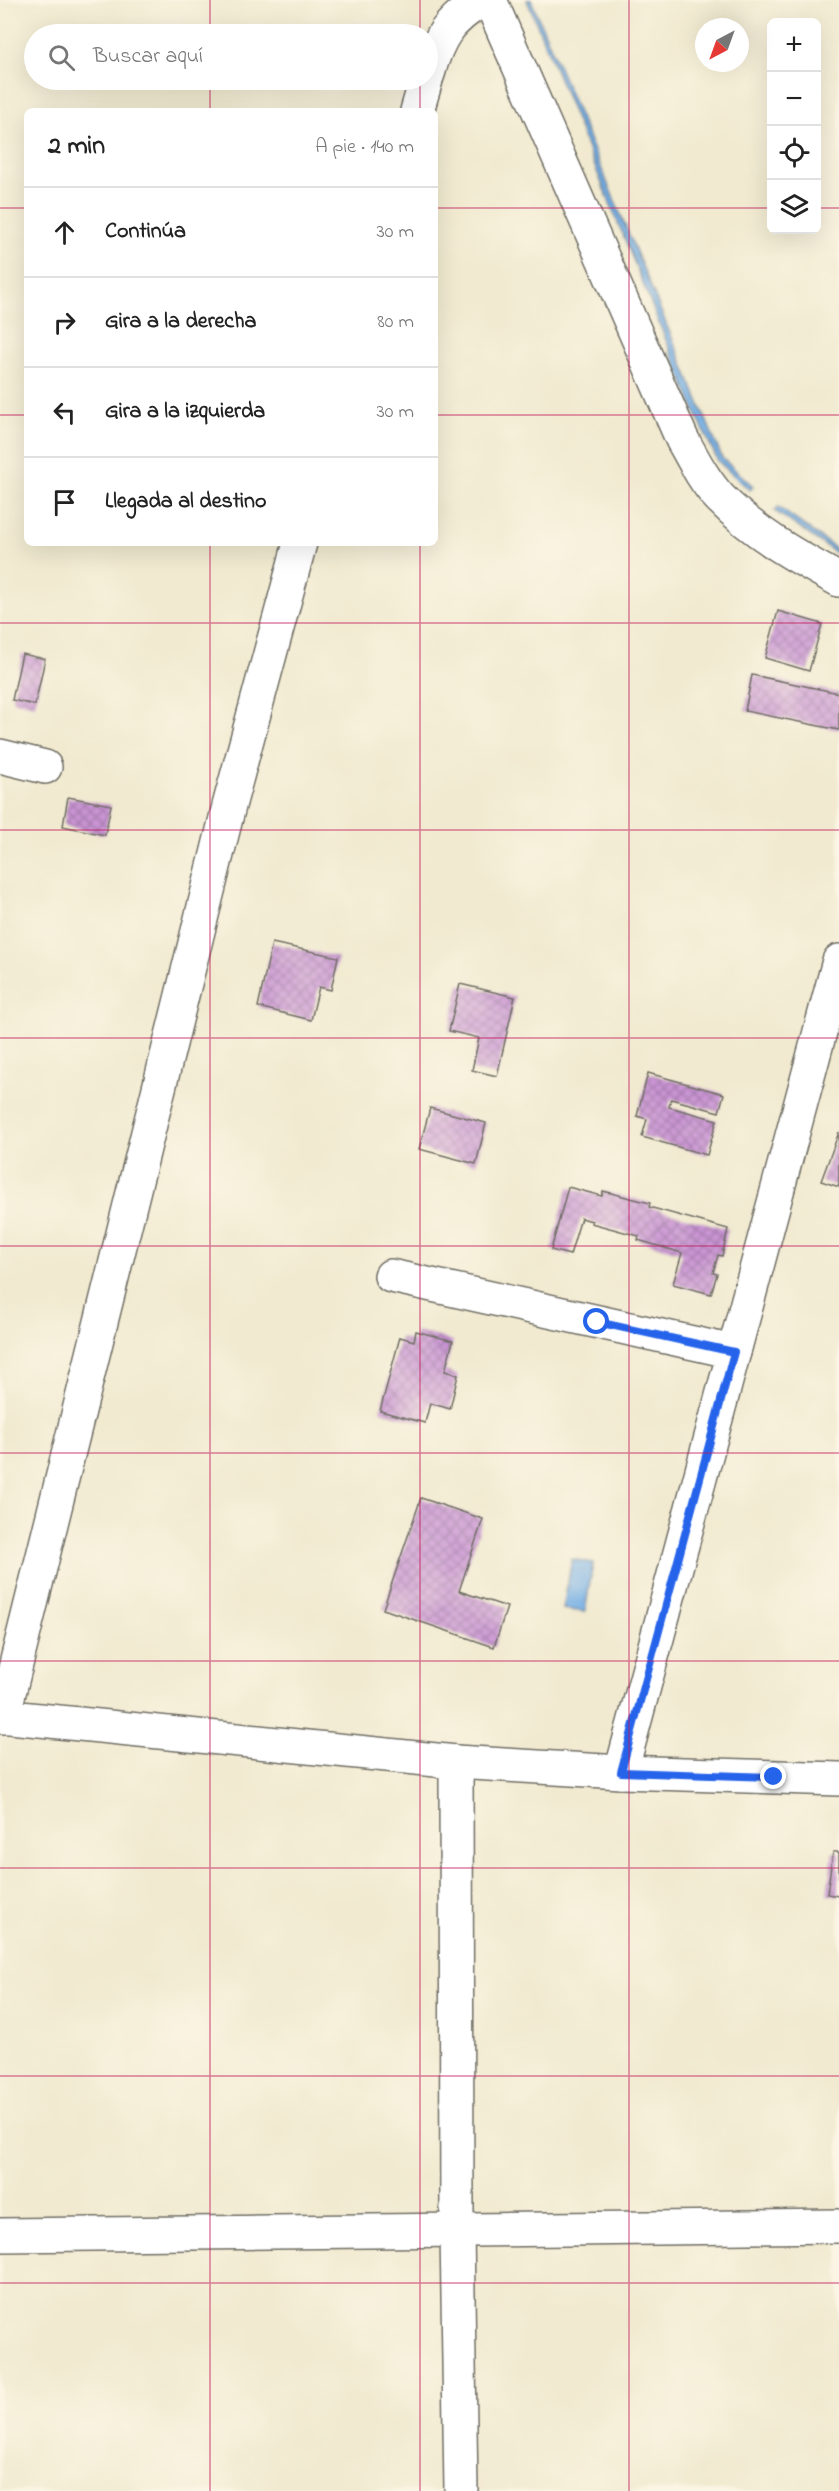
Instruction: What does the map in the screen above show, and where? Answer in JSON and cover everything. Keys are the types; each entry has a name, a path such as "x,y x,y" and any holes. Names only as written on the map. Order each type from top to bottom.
{"street":[{"path":"438,44 444,31 460,13 482,0"},
{"path":"490,0 682,439 697,467 719,497 759,532 839,580"},
{"path":"418,108 423,90"},
{"path":"299,546 229,806 2,1716 456,1762 621,1772 839,1779"},
{"path":"0,756 45,767"},
{"path":"621,1772 839,962"},
{"path":"391,1276 734,1352"},
{"path":"456,1762 457,2231 461,2491"},
{"path":"0,2235 839,2226"}],"water":[{"path":"527,0 531,0 722,458 753,486 750,490 718,461 698,418"},
{"path":"778,507 839,551 839,555 775,511"},
{"path":"572,1559 593,1563 585,1612 563,1609"}],"building":[{"path":"778,611 822,624 809,671 765,658"},
{"path":"22,654 45,659 35,705 12,700"},
{"path":"752,675 839,693 839,730 745,711"},
{"path":"68,797 111,805 105,835 63,826"},
{"path":"272,943 338,957 331,990 319,987 311,1020 258,1007"},
{"path":"460,984 515,997 497,1076 472,1070 479,1038 449,1031"},
{"path":"648,1073 724,1094 719,1112 671,1099 669,1107 717,1120 707,1155 642,1137 647,1119 637,1116"},
{"path":"430,1108 486,1123 476,1164 419,1149"},
{"path":"839,1132 839,1187 821,1181"},
{"path":"568,1187 602,1196 603,1191 650,1203 649,1207 728,1229 722,1256 718,1255 713,1273 717,1274 711,1294 673,1284 682,1253 638,1240 639,1236 591,1223 592,1221 581,1218 570,1255 551,1250"},
{"path":"416,1331 453,1341 445,1371 458,1375 450,1409 430,1403 425,1423 380,1411 400,1337 414,1341"},
{"path":"421,1498 483,1519 459,1591 507,1607 494,1647 383,1609"},
{"path":"833,1852 839,1852 839,1896 827,1894"}],"route":[{"path":"597,1322 734,1352 621,1772 774,1777"}]}
